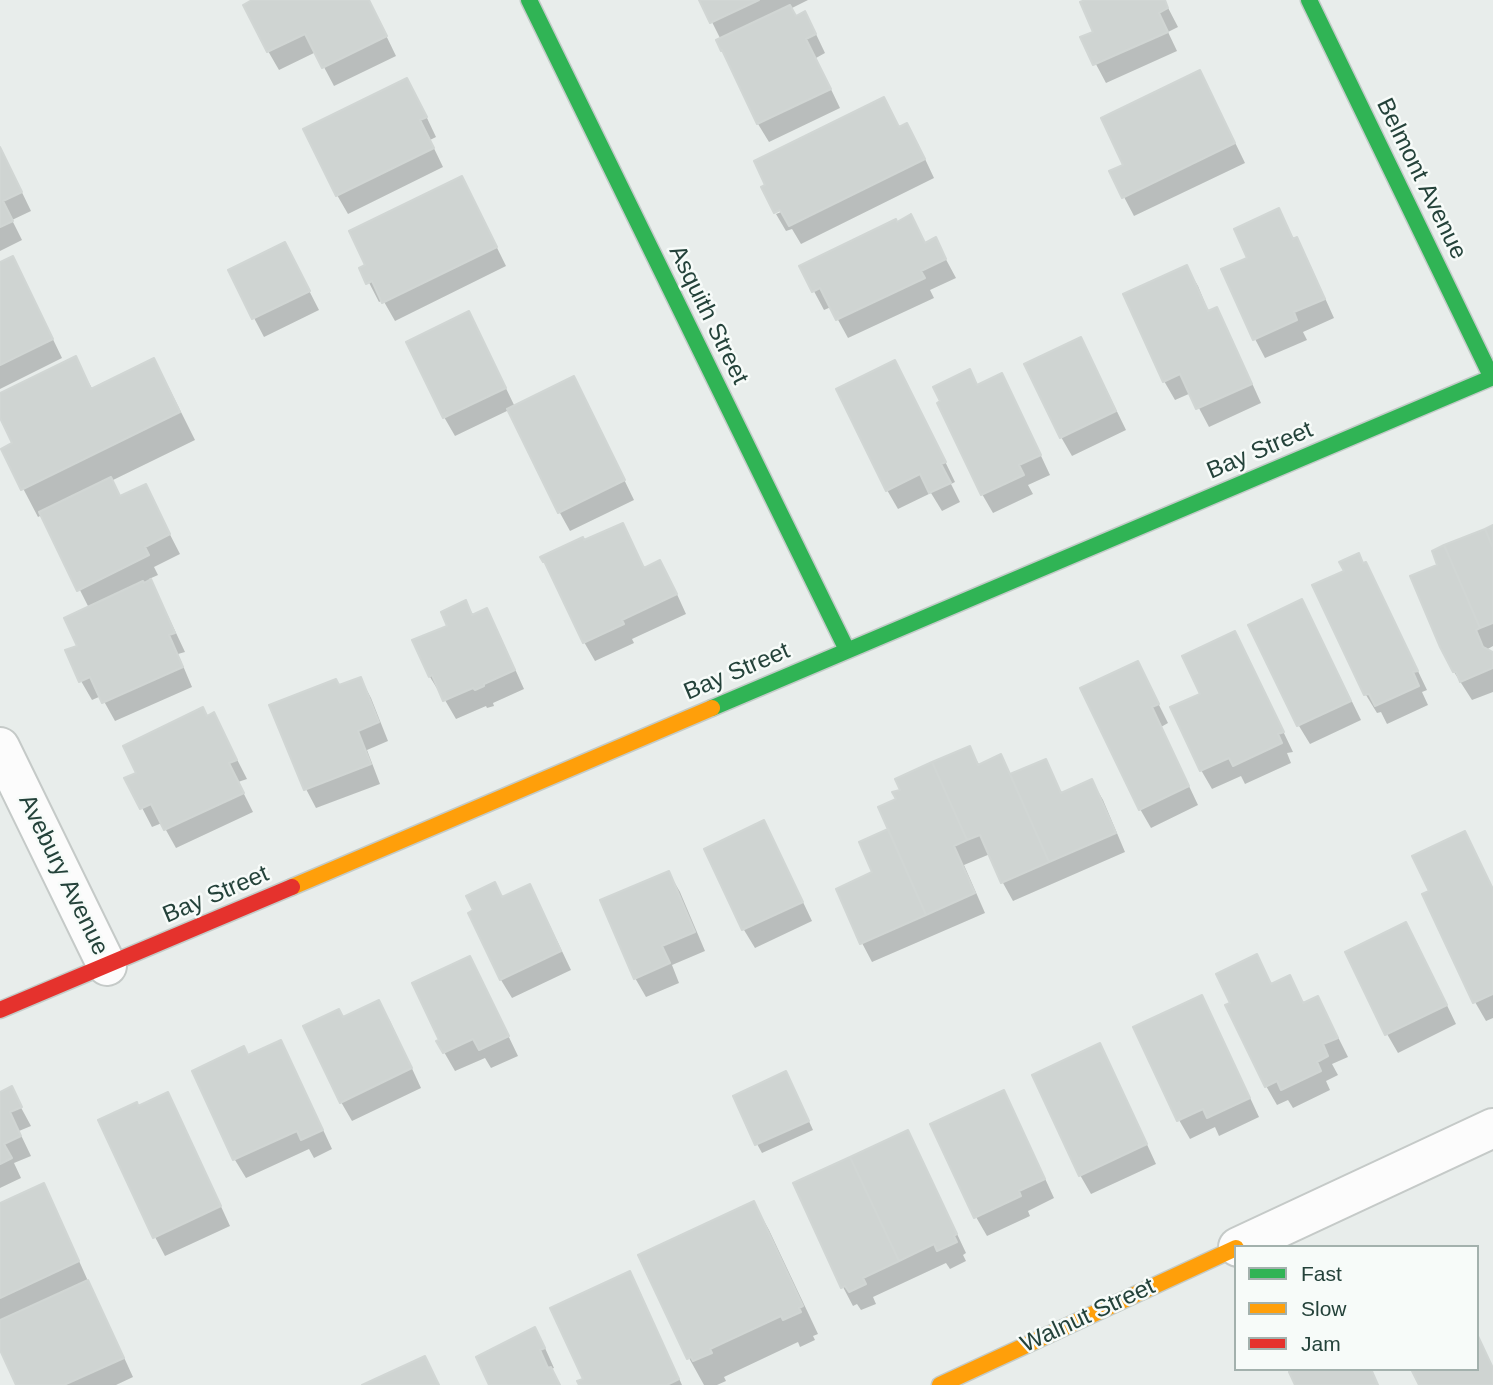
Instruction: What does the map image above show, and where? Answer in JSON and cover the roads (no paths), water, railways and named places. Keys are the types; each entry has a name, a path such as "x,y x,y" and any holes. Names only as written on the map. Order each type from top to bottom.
{"main road":[{"name":"Asquith Street","path":"529,0 847,650"},
{"name":"Belmont Avenue","path":"1310,0 1493,377"},
{"name":"Bay Street","path":"0,1010 1493,377"},
{"name":"Walnut Street","path":"940,1385 1234,1248"}],"street":[{"name":"Avebury Avenue","path":"0,747 107,966"},
{"name":"Walnut Street","path":"1241,1245 1493,1128"}]}
